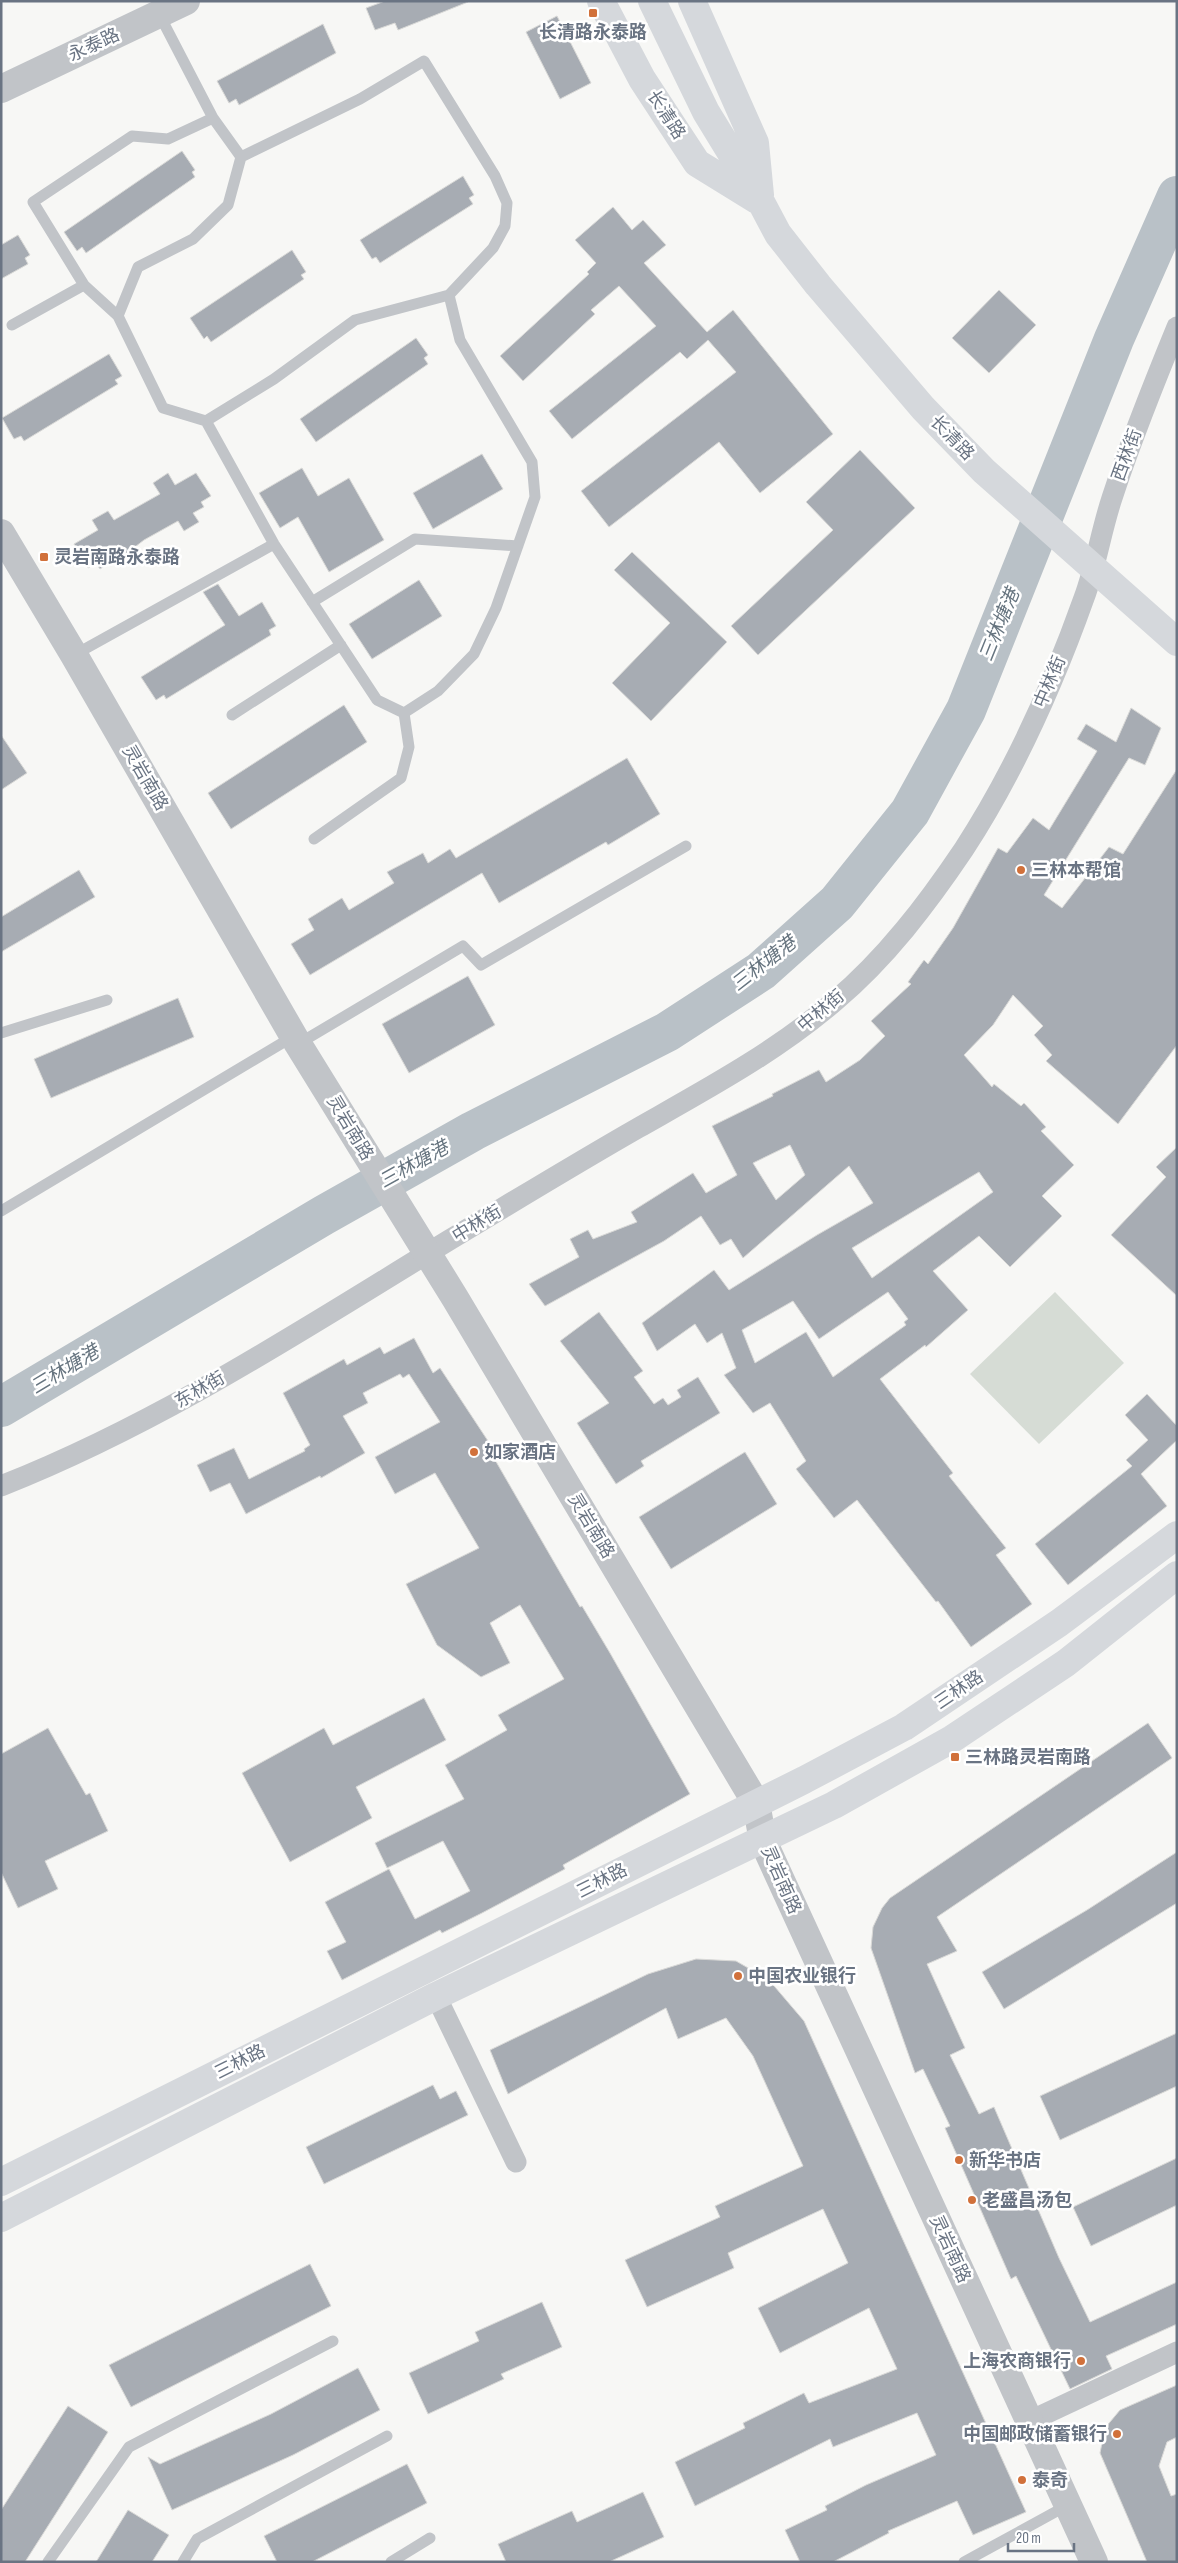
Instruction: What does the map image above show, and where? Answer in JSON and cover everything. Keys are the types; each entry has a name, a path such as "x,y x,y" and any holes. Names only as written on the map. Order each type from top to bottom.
{"main road":[{"name":"长清路","path":"601,1 642,79 697,163 761,202"},
{"name":"长清路","path":"652,1 706,112 761,202 778,234 818,286 923,408 984,471 1100,586 1177,642"},
{"name":"长清路","path":"692,1 755,143 761,202"},
{"name":"三林路","path":"1,2182 904,1727 1059,1624 1177,1536"},
{"name":"三林路","path":"1,2218 436,1996 763,1841 834,1805 952,1739 1066,1663 1177,1576"}],"street":[{"name":"永泰路","path":"1,89 186,1"},
{"name":"西林街","path":"1100,586 1114,493 1177,327"},
{"name":"灵岩南路","path":"1,533 74,655 296,1040 455,1298 756,1803 763,1841 1094,2562"},
{"name":"中林街","path":"390,1276 722,1080 790,1037 836,1001 910,924 964,848 999,790 1100,586"},
{"name":"东林街","path":"1,1486 61,1462 140,1424 238,1368 390,1276"},
{"path":"436,1996 516,2162"},
{"path":"1030,2421 1177,2352"}],"lane":[{"path":"159,14 213,118 241,157"},
{"path":"118,316 138,267 193,239 228,206 241,157 360,99 424,60 495,176 507,203 505,226 493,248 449,295 355,320 274,379 206,421"},
{"path":"213,118 168,139 132,136 33,202 84,285 118,316 163,408 206,421 274,544 378,700 404,713"},
{"path":"12,325 84,285"},
{"path":"404,713 438,691 474,654 496,608 535,497 532,462 460,340 449,295"},
{"path":"312,602 415,539 518,546"},
{"path":"74,655 274,544"},
{"path":"232,715 341,645"},
{"path":"314,839 401,778 409,747 404,713"},
{"path":"1,1211 296,1040 463,946 481,965 686,846"},
{"path":"1,1033 108,1000"},
{"path":"48,2562 129,2448 333,2341"},
{"path":"183,2562 197,2539 387,2436"},
{"path":"964,2562 1068,2505"},
{"path":"391,2562 430,2538"}],"shaded area":[{"path":"1055,1292 1124,1363 1039,1444 970,1374"}],"building":[{"path":"385,1 468,2 398,30 395,23 375,30 366,8"},
{"path":"557,16 591,83 560,99 526,32"},
{"path":"323,24 336,53 239,105 236,99 229,103 217,81"},
{"path":"182,151 195,170 192,172 195,177 86,253 82,247 77,251 64,232"},
{"path":"463,176 474,195 469,198 473,204 380,263 376,257 372,259 360,240"},
{"path":"613,207 632,230 643,220 666,245 644,263 707,332 733,310 833,434 760,493 719,442 609,527 581,491 736,372 708,340 687,359 680,352 572,439 549,411 656,326 619,286 591,310 595,314 523,381 500,356 589,274 587,272 596,263 575,240"},
{"path":"18,235 30,255 25,258 28,264 1,279 1,245"},
{"path":"292,250 306,272 301,275 304,279 211,342 207,336 204,339 190,318"},
{"path":"999,290 1036,325 989,373 952,338"},
{"path":"416,338 428,355 424,358 428,364 316,442 300,419"},
{"path":"109,354 122,376 115,380 118,384 24,441 21,436 14,439 2,418"},
{"path":"860,450 915,508 758,655 731,626 833,530 806,502"},
{"path":"482,454 503,489 433,529 413,493"},
{"path":"302,468 318,496 349,478 384,540 329,572 298,517 280,528 259,493"},
{"path":"168,473 175,485 196,473 211,496 201,502 204,507 193,513 199,522 184,531 178,521 144,540 131,550 136,557 120,567 115,559 100,569 96,563 88,568 74,544 98,530 92,520 108,511 114,520 160,494 153,483"},
{"path":"632,552 727,642 651,721 612,683 670,623 614,570"},
{"path":"419,580 442,616 372,659 349,624"},
{"path":"218,584 239,616 262,602 276,626 269,630 271,635 166,699 164,695 156,700 141,677 225,625 203,592"},
{"path":"344,705 367,742 231,829 208,793"},
{"path":"1131,708 1161,728 1145,765 1129,758 1044,895 1062,908 1109,847 1123,854 1177,769 1177,1045 1118,1124 1046,1061 1052,1055 1034,1035 1043,1026 1013,995 993,1025 964,1055 992,1087 994,1084 1021,1106 1024,1103 1046,1127 1041,1131 1074,1165 1042,1196 1062,1216 1010,1267 979,1236 933,1271 968,1310 926,1347 925,1345 880,1379 953,1473 949,1476 1006,1548 996,1555 1032,1604 971,1647 938,1601 936,1602 857,1500 834,1518 796,1469 806,1461 770,1403 753,1413 724,1375 736,1368 722,1333 707,1343 695,1324 657,1351 642,1323 714,1270 729,1290 817,1235 873,1203 849,1166 743,1258 731,1239 720,1245 701,1216 664,1241 545,1306 529,1284 579,1257 570,1239 588,1230 593,1239 637,1222 631,1212 693,1173 706,1193 737,1175 712,1126 773,1096 772,1094 819,1070 826,1082 860,1060 885,1036 871,1021 911,984 908,982 924,960 928,964 953,928 998,848 1007,853 1033,818 1049,830 1097,751 1077,739 1086,724 1116,742","holes":["790,1145 805,1175 776,1200 753,1163","979,1172 993,1192 872,1278 852,1248","888,1292 908,1319 904,1322 906,1325 833,1377 806,1332 755,1363 742,1330 793,1301 819,1339"]},
{"path":"1,735 27,773 1,790"},
{"path":"627,758 660,814 608,845 606,842 499,903 482,873 310,975 291,944 314,930 308,919 342,898 349,910 394,883 387,872 423,853 428,863 450,849 456,858"},
{"path":"79,870 95,897 1,952 1,917"},
{"path":"468,976 495,1025 409,1073 382,1024"},
{"path":"178,998 194,1037 51,1098 34,1059"},
{"path":"1177,1147 1177,1296 1111,1235 1166,1177 1156,1167"},
{"path":"599,1312 643,1371 634,1377 654,1404 663,1398 668,1405 681,1397 677,1390 698,1377 720,1413 641,1461 644,1466 616,1484 577,1423 609,1403 560,1341"},
{"path":"414,1338 433,1373 440,1368 490,1444 487,1446 580,1607 582,1606 610,1653 690,1794 563,1865 565,1869 442,1933 440,1930 342,1980 327,1951 346,1942 325,1902 389,1869 415,1919 470,1891 443,1841 387,1868 375,1843 464,1799 445,1765 507,1730 498,1715 564,1679 520,1605 490,1623 510,1663 481,1677 437,1645 406,1584 479,1548 435,1473 395,1494 375,1457 440,1422 409,1374 403,1378 400,1374 363,1393 368,1403 343,1416 365,1453 321,1478 320,1476 246,1514 230,1483 210,1492 197,1465 234,1448 249,1479 305,1451 304,1449 310,1445 283,1393 344,1359 347,1365 380,1347 384,1354"},
{"path":"1147,1394 1177,1426 1177,1440 1141,1474 1167,1506 1068,1585 1035,1544 1132,1466 1126,1460 1148,1440 1125,1415"},
{"path":"745,1452 777,1504 671,1569 639,1517"},
{"path":"424,1698 446,1740 356,1787 372,1818 290,1862 242,1773 324,1728 333,1745"},
{"path":"1148,1723 1172,1758 937,1917 957,1951 927,1964 965,2048 950,2055 979,2114 994,2107 1059,2258 1090,2322 1177,2282 1177,2324 1106,2356 1112,2369 1070,2389 1016,2276 1011,2279 945,2128 950,2126 923,2069 915,2073 871,1948 873,1927 882,1908 890,1898"},
{"path":"48,1728 86,1795 90,1793 108,1831 45,1861 58,1889 18,1908 1,1872 1,1754"},
{"path":"1177,1852 1177,1903 1004,2009 982,1972 1087,1910"},
{"path":"696,1959 736,1961 769,1980 804,2021 1026,2512 973,2535 957,2501 888,2531 889,2533 833,2562 800,2562 785,2530 827,2510 825,2506 866,2485 936,2455 917,2413 833,2447 830,2439 695,2506 675,2462 745,2428 743,2423 804,2393 809,2403 897,2369 869,2308 780,2353 758,2308 848,2263 823,2209 728,2253 734,2268 647,2307 625,2260 720,2217 715,2206 803,2166 753,2056 726,2018 678,2039 666,2008 508,2094 490,2050 648,1974"},
{"path":"1177,2033 1177,2086 1060,2140 1040,2096"},
{"path":"433,2085 440,2099 456,2091 468,2115 324,2184 306,2147"},
{"path":"1177,2158 1177,2205 1091,2246 1073,2207"},
{"path":"310,2264 331,2306 131,2407 109,2365"},
{"path":"542,2302 562,2347 501,2374 504,2379 428,2414 409,2373 479,2341 475,2332"},
{"path":"358,2368 380,2410 293,2455 172,2510 148,2457 160,2464 271,2414"},
{"path":"1177,2385 1177,2437 1167,2442 1159,2466 1171,2496 1177,2494 1177,2562 1147,2562 1100,2453 1105,2428 1120,2410"},
{"path":"68,2406 108,2432 25,2562 1,2562 1,2510"},
{"path":"407,2464 427,2503 312,2562 277,2562 264,2536"},
{"path":"643,2492 664,2537 609,2562 506,2562 498,2544 572,2511 577,2522"},
{"path":"128,2510 169,2535 152,2562 96,2562"}],"waterway":[{"name":"三林塘港","path":"1,1407 324,1215 473,1131 667,1032 761,971 837,903 910,812 966,710 1114,339 1177,196"}],"place":[{"name":"长清路永泰路","path":"593,13"},
{"name":"灵岩南路永泰路","path":"44,557"},
{"name":"三林本帮馆","path":"1021,870"},
{"name":"如家酒店","path":"474,1452"},
{"name":"三林路灵岩南路","path":"955,1757"},
{"name":"中国农业银行","path":"738,1976"},
{"name":"新华书店","path":"959,2160"},
{"name":"老盛昌汤包","path":"972,2200"},
{"name":"上海农商银行","path":"1081,2361"},
{"name":"中国邮政储蓄银行","path":"1117,2434"},
{"name":"泰奇","path":"1022,2480"}]}
